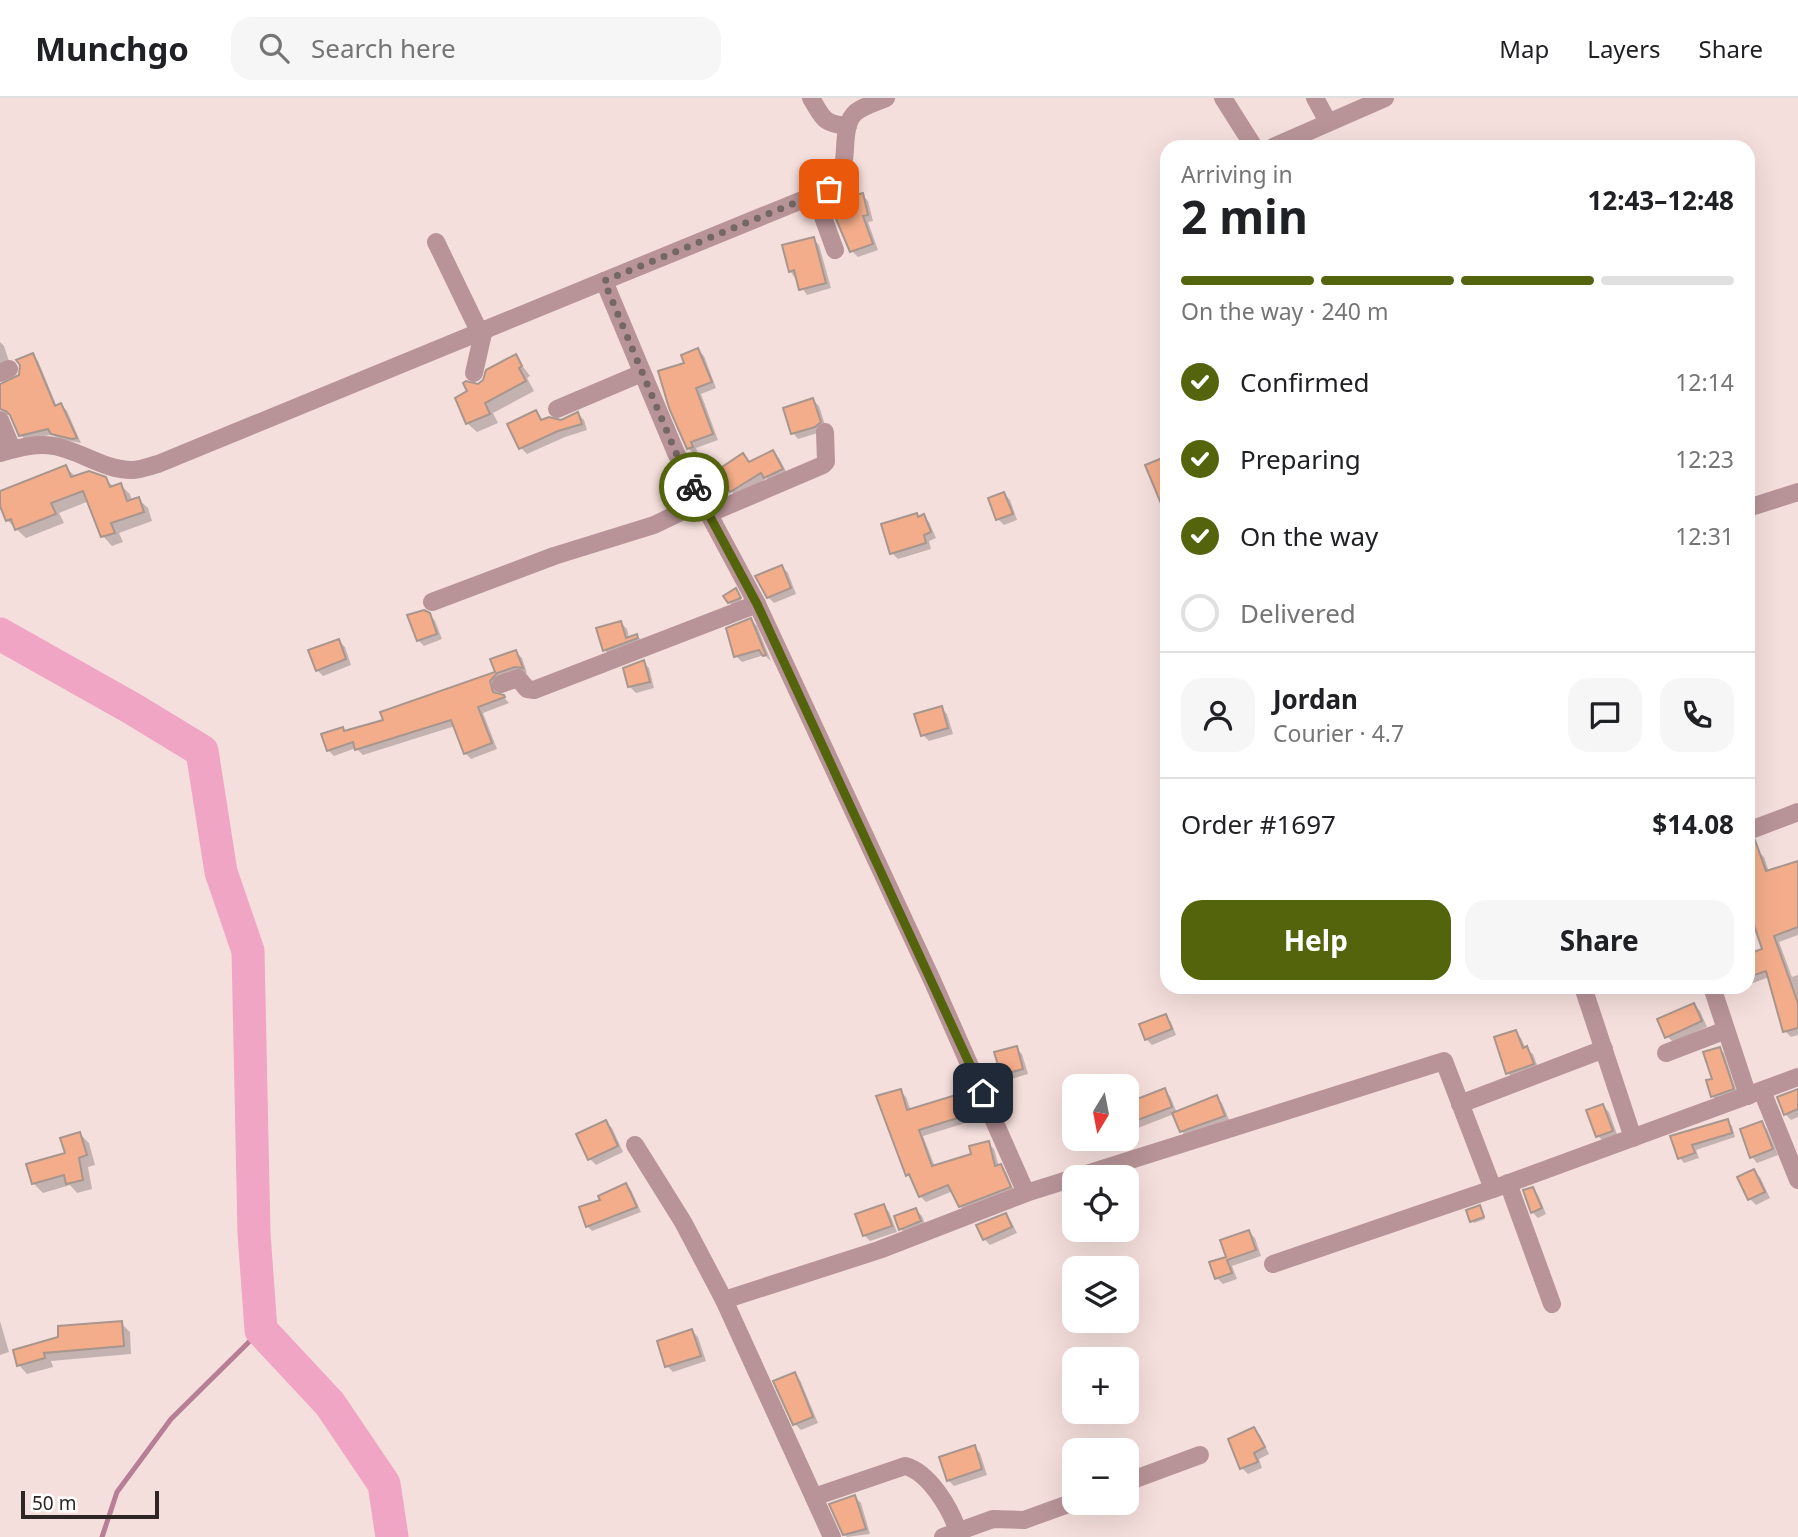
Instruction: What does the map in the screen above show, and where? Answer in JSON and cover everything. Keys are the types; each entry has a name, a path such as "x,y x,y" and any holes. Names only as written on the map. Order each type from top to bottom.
{"street":[{"path":"811,98 828,123 848,127"},
{"path":"0,420 6,451 29,445 52,446 74,451 114,468 134,470 158,464 829,189 843,167 848,127 856,112 886,98"},
{"path":"1223,98 1250,140"},
{"path":"1315,98 1328,122"},
{"path":"1288,140 1385,98"},
{"path":"815,195 835,250"},
{"path":"436,242 481,330 474,373"},
{"path":"604,281 676,453 757,604 932,980 1026,1193"},
{"path":"557,409 642,373"},
{"path":"432,601 554,556 705,508 823,465 826,462 825,432"},
{"path":"1755,506 1798,492"},
{"path":"501,684 517,678 527,689 534,690 757,604"},
{"path":"1755,828 1798,812"},
{"path":"1585,994 1633,1138"},
{"path":"1714,994 1726,1030 1798,1180"},
{"path":"1666,1053 1726,1030"},
{"path":"1460,1104 1604,1049"},
{"path":"724,1300 879,1250 1026,1193 1444,1061 1460,1104 1552,1304"},
{"path":"1273,1264 1500,1186 1798,1077"},
{"path":"635,1145 683,1222 724,1300 832,1537"},
{"path":"1139,1478 1200,1455"},
{"path":"814,1497 905,1466 914,1469 943,1499 952,1513 951,1534 993,1519 1024,1520 1062,1506"}],"building":[{"path":"863,193 868,215 863,216 873,244 850,252 833,212 847,209 844,198"},
{"path":"814,237 826,283 799,290 794,270 789,272 782,245"},
{"path":"698,348 712,382 696,388 713,434 691,442 693,447 687,449 669,408 658,371 684,363 681,355"},
{"path":"33,353 55,406 61,403 77,438 51,434 48,429 19,436 10,415 0,409 0,384 19,375 20,365 16,360"},
{"path":"516,354 526,381 485,403 490,414 466,424 455,398 467,391 463,383 466,381 478,384 483,380 486,370"},
{"path":"813,398 821,422 815,427 791,434 783,408"},
{"path":"536,410 541,420 549,417 561,420 578,412 582,424 558,431 519,449 507,424"},
{"path":"773,450 783,469 764,478 761,473 730,492 716,471 743,453 749,462"},
{"path":"1160,459 1160,501 1145,465"},
{"path":"66,465 71,477 89,471 106,477 110,487 121,483 127,501 139,497 144,512 111,523 115,533 101,537 83,491 51,503 56,514 15,530 11,519 6,521 0,506 0,491"},
{"path":"1004,492 1013,514 996,520 988,498"},
{"path":"917,513 918,517 924,514 931,532 924,535 926,543 890,554 881,524"},
{"path":"782,565 791,588 767,598 755,576"},
{"path":"736,588 741,598 728,603 723,596"},
{"path":"424,610 430,613 437,634 417,641 407,615"},
{"path":"751,618 766,655 763,656 759,650 734,657 726,628"},
{"path":"621,621 626,638 637,634 638,638 603,651 596,628"},
{"path":"339,639 346,659 316,671 308,650"},
{"path":"516,650 523,668 515,667 497,673 490,681 493,692 505,697 478,707 492,743 464,754 451,720 355,750 353,742 327,751 321,734 343,727 344,731 383,720 380,712 495,672 490,659"},
{"path":"644,660 650,682 628,687 623,668"},
{"path":"942,706 948,728 921,736 914,714"},
{"path":"1755,840 1766,871 1798,861 1798,927 1774,936 1798,1003 1798,1028 1783,1032 1766,971 1755,975 1755,952 1762,949 1755,928"},
{"path":"1694,1003 1702,1021 1665,1038 1657,1019"},
{"path":"1166,1014 1172,1029 1145,1040 1139,1024"},
{"path":"1516,1030 1523,1048 1527,1046 1534,1064 1506,1074 1494,1037"},
{"path":"1017,1046 1023,1069 1001,1075 994,1052"},
{"path":"1720,1047 1734,1089 1711,1097 1706,1080 1712,1079 1703,1052"},
{"path":"1165,1088 1172,1107 1139,1120 1139,1098"},
{"path":"901,1089 907,1110 969,1091 977,1112 919,1130 932,1166 971,1154 969,1146 989,1141 995,1166 1001,1164 1011,1187 959,1207 948,1185 919,1197 909,1174 906,1176 876,1096"},
{"path":"1798,1089 1798,1109 1784,1115 1777,1097"},
{"path":"1217,1095 1225,1116 1180,1132 1172,1113"},
{"path":"1603,1104 1613,1131 1596,1137 1586,1110"},
{"path":"1728,1119 1732,1133 1692,1145 1695,1153 1678,1159 1670,1136"},
{"path":"606,1120 618,1146 588,1160 576,1134"},
{"path":"1762,1121 1773,1149 1750,1158 1740,1129"},
{"path":"80,1132 87,1155 79,1158 83,1180 66,1184 64,1175 32,1184 26,1164 65,1153 60,1138"},
{"path":"1754,1169 1765,1192 1748,1200 1737,1177"},
{"path":"626,1183 637,1207 586,1227 579,1207 600,1200 598,1196"},
{"path":"1533,1187 1542,1208 1531,1213 1523,1190"},
{"path":"884,1204 892,1226 863,1236 855,1214"},
{"path":"1480,1205 1484,1217 1470,1222 1466,1210"},
{"path":"916,1208 921,1221 899,1230 894,1216"},
{"path":"1006,1213 1012,1227 983,1240 976,1225"},
{"path":"1249,1230 1256,1250 1227,1260 1232,1273 1215,1279 1209,1262 1226,1257 1220,1240"},
{"path":"122,1321 124,1346 44,1353 45,1358 17,1366 13,1350 58,1337 58,1326"},
{"path":"692,1329 701,1356 665,1367 657,1341"},
{"path":"795,1372 813,1417 793,1425 773,1381"},
{"path":"1254,1427 1265,1447 1254,1453 1258,1462 1240,1469 1228,1439"},
{"path":"975,1445 982,1469 947,1481 939,1457"},
{"path":"855,1495 866,1529 843,1535 829,1504"}],"waterway":[{"path":"0,634 202,751 221,872 248,951 254,1233 261,1330 330,1404 384,1484 392,1537"},
{"path":"102,1537 117,1492 171,1419 261,1330"}],"way so far":[{"path":"694,487 676,453 604,281 829,189"}],"route":[{"path":"694,487 757,604 983,1093"}]}
